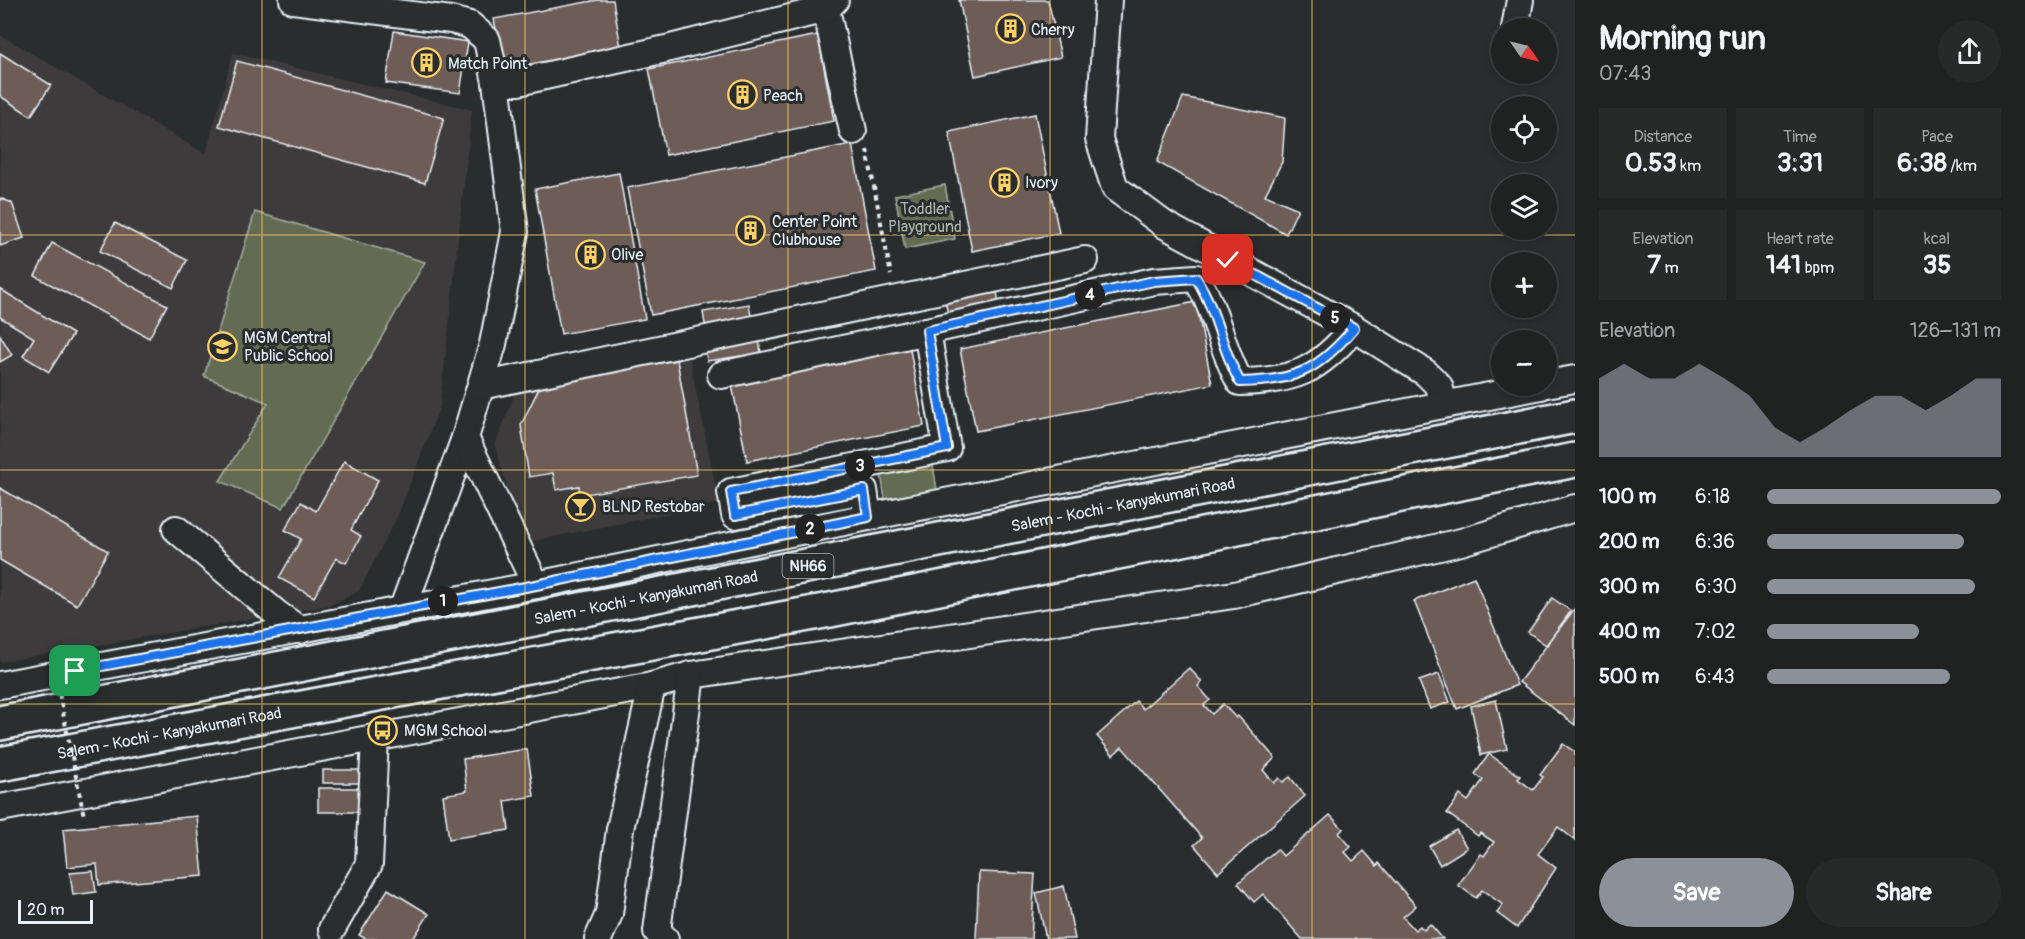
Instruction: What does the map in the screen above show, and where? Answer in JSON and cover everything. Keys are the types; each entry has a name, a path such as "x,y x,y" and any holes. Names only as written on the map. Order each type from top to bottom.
{"highway":[{"name":"Salem - Kochi - Kanyakumari Road","path":"0,723 1575,416"},
{"name":"Salem - Kochi - Kanyakumari Road","path":"0,764 830,610 1575,460"}],"street":[{"path":"293,0 453,10 487,40 496,82 514,232 492,344 481,386 465,438 403,608"},
{"path":"1108,0 1099,139 1115,188 1165,225 1354,328 1426,373 1439,386 1444,403"},
{"path":"1517,18 1520,0"},
{"path":"496,82 518,82 655,52 831,5 853,131"},
{"path":"481,386 1085,260"},
{"path":"721,375 1154,281 1196,278 1209,298 1230,365 1240,382 1273,381 1299,375 1341,344 1354,328"},
{"path":"868,517 864,490 735,515 731,492 947,448 927,331"},
{"path":"1557,382 1575,379"},
{"path":"0,685 536,585 868,517 1491,395"},
{"path":"465,438 536,585"},
{"path":"0,808 652,687 691,675 1234,595 1461,542 1575,508"},
{"path":"176,529 277,614 300,630"},
{"path":"665,939 657,931 691,675"},
{"path":"598,939 609,914 620,829 652,687"},
{"path":"332,928 369,864 375,738"}],"path":[{"path":"853,131 866,143 895,299"},
{"path":"54,668 84,816"}],"shaded area":[{"name":"MGM Central Public School","path":"0,35 206,154 233,53 472,110 440,406 398,515 359,591 331,605 0,662"},
{"path":"688,351 719,503 524,543 495,446 518,385"}],"green space":[{"name":"Toddler Playground","path":"945,185 955,239 905,249 895,195"},
{"path":"255,212 425,262 283,508 220,481 268,403 204,376"},
{"path":"933,465 937,490 885,499 881,474"}],"building":[{"path":"598,0 613,0 621,48 503,69 494,19"},
{"name":"Cherry","path":"959,0 1048,0 1061,57 975,76"},
{"name":"Match Point","path":"394,31 468,42 460,93 386,83"},
{"name":"Peach","path":"818,35 834,121 666,155 649,69"},
{"path":"0,53 51,85 31,116 0,96"},
{"path":"237,61 444,118 425,183 219,126"},
{"path":"1183,97 1285,118 1282,162 1265,195 1298,209 1286,234 1157,162"},
{"name":"Ivory","path":"1035,114 1059,233 972,251 949,132"},
{"name":"Center Point Clubhouse","path":"852,144 876,271 651,315 627,188"},
{"name":"Olive","path":"619,173 645,319 561,334 535,189"},
{"path":"0,198 12,203 24,238 0,246"},
{"path":"115,223 187,260 173,288 100,251"},
{"path":"52,243 167,305 149,338 35,276"},
{"path":"0,289 73,334 49,372 23,356 34,338 0,317"},
{"path":"997,291 1000,312 949,320 945,300"},
{"path":"1196,302 1212,384 976,431 960,349"},
{"path":"749,304 752,322 706,330 703,312"},
{"path":"758,333 761,353 707,361 704,342"},
{"path":"0,335 12,355 0,362"},
{"path":"909,344 924,426 747,461 731,380"},
{"path":"677,360 697,475 580,495 579,486 556,490 553,473 529,477 521,425 541,384"},
{"path":"344,461 378,480 351,530 361,536 346,563 336,558 314,597 279,578 301,539 285,530 301,502 316,511"},
{"path":"0,488 108,551 77,605 0,560"},
{"path":"1474,577 1517,685 1457,709 1414,601"},
{"path":"1552,598 1571,611 1546,645 1528,632"},
{"path":"1575,608 1575,725 1519,682"},
{"path":"1189,668 1202,682 1198,686 1210,700 1204,705 1212,714 1223,704 1236,718 1238,716 1275,758 1263,770 1274,783 1279,778 1283,782 1290,777 1305,796 1218,873 1194,845 1202,838 1122,747 1113,755 1097,736 1136,701 1143,709"},
{"path":"1439,674 1450,702 1430,709 1419,681"},
{"path":"1496,700 1507,749 1481,755 1471,706"},
{"path":"1563,744 1575,752 1575,840 1558,827 1538,854 1556,868 1517,928 1497,913 1503,905 1482,890 1476,898 1458,885 1481,854 1484,856 1494,842 1480,833 1478,836 1447,813 1460,795 1468,801 1483,780 1475,774 1489,754 1520,776 1518,779 1533,790 1543,777 1540,775"},
{"path":"527,749 534,796 505,801 509,830 449,839 443,795 467,791 463,759"},
{"path":"323,770 362,770 361,783 323,783"},
{"path":"318,788 364,788 363,812 318,812"},
{"path":"1330,815 1343,829 1339,833 1351,847 1345,852 1353,861 1364,851 1377,866 1379,863 1416,906 1403,917 1415,930 1420,926 1424,930 1430,924 1443,939 1302,939 1263,894 1254,902 1238,883 1277,849 1283,856"},
{"path":"197,816 203,876 99,885 97,864 67,867 63,829"},
{"path":"1456,830 1467,848 1440,865 1429,846"},
{"path":"93,871 96,892 73,895 70,873"},
{"path":"979,872 1035,874 1031,939 976,939"},
{"path":"1064,886 1075,939 1046,939 1036,893"},
{"path":"388,889 429,914 413,939 366,939 359,935"}],"place":[{"name":"Cherry","path":"1010,29"},
{"name":"Match Point","path":"427,63"},
{"name":"Peach","path":"742,95"},
{"name":"Ivory","path":"1004,182"},
{"name":"Center Point Clubhouse","path":"751,230"},
{"name":"Olive","path":"590,254"},
{"name":"MGM Central Public School","path":"223,346"},
{"name":"BLND Restobar","path":"581,506"},
{"name":"MGM School","path":"383,730"}],"route":[{"path":"75,671 536,585 868,517 864,490 735,515 731,492 947,448 927,331 1154,281 1196,278 1209,298 1230,365 1240,382 1273,381 1299,375 1341,344 1354,328 1228,260"}]}
